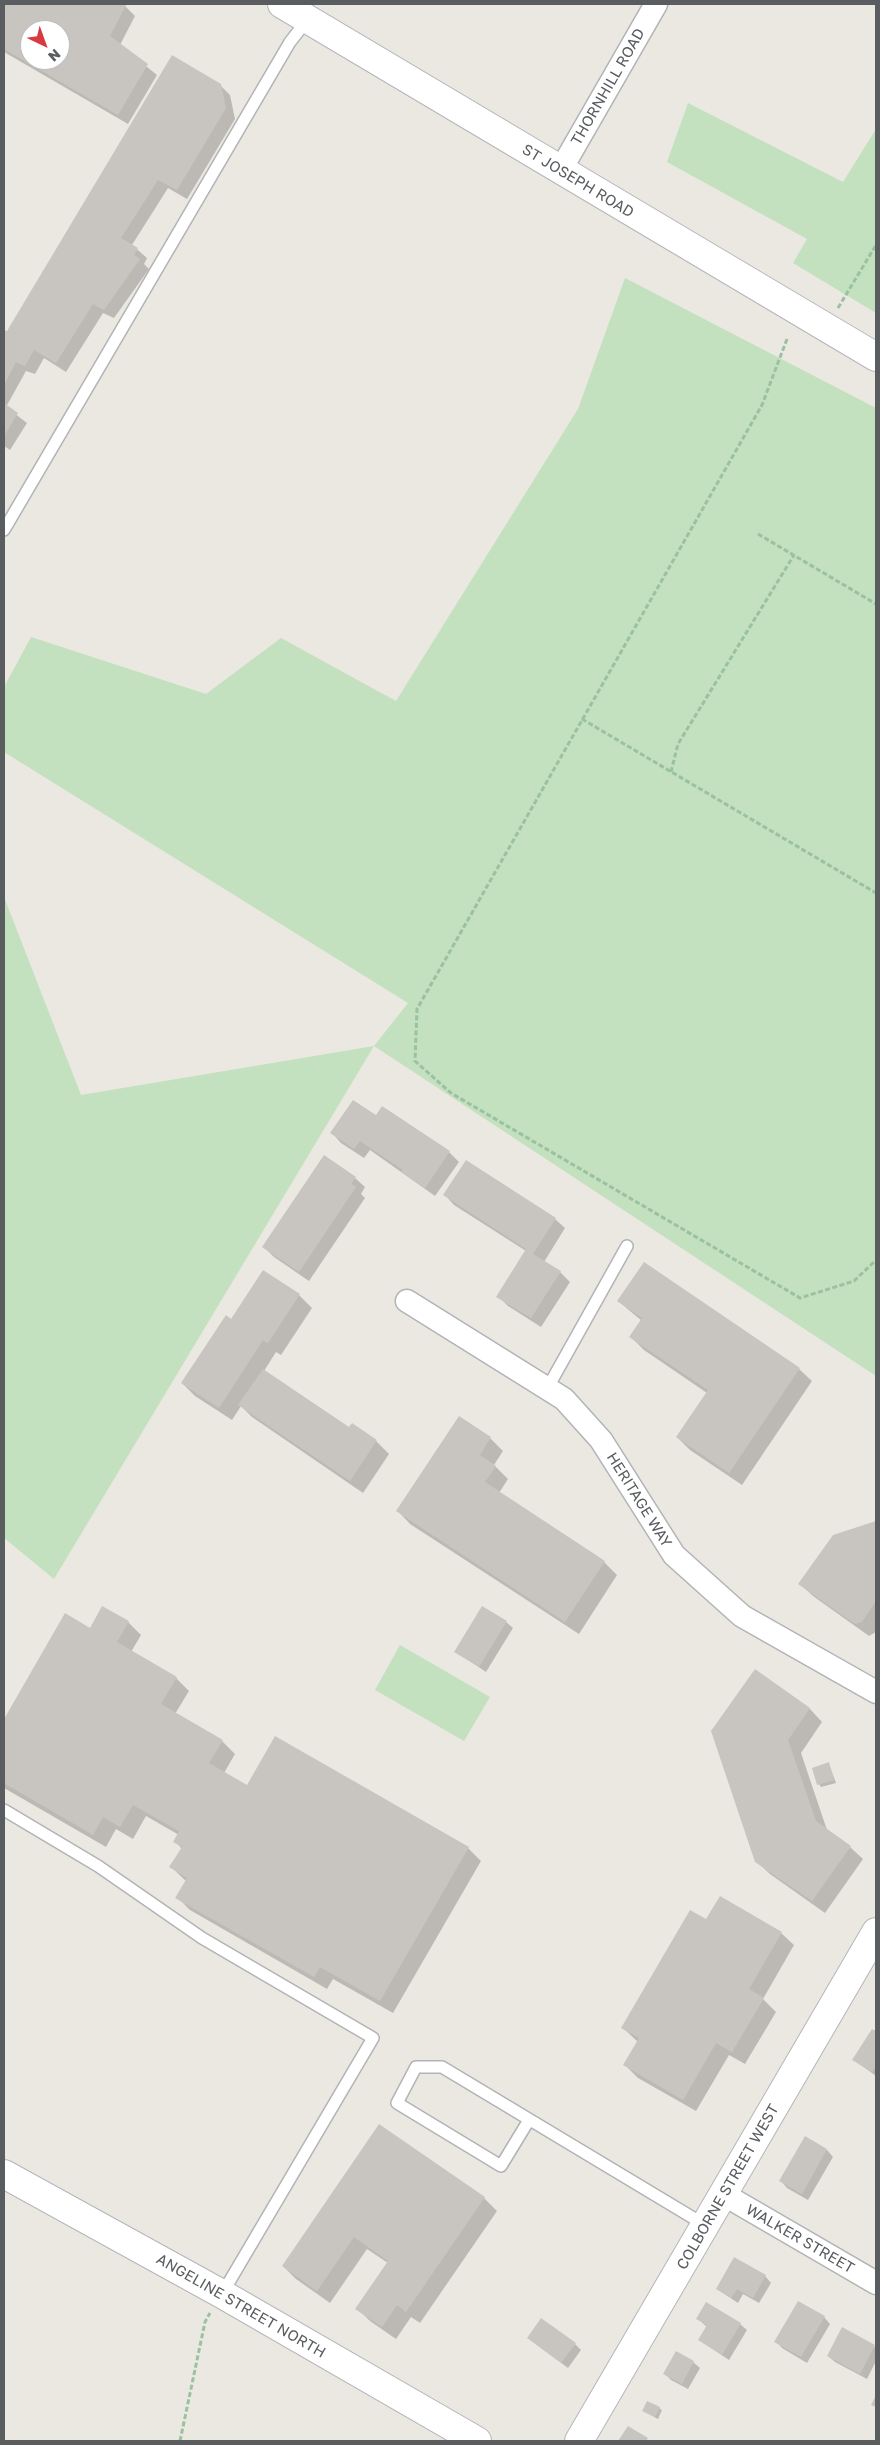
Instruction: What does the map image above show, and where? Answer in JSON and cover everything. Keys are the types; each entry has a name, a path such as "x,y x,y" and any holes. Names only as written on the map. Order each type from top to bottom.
{"street":[{"name":"THORNHILL ROAD","path":"560,171 656,4"},
{"name":"ST JOSEPH ROAD","path":"292,9 560,171 876,356"},
{"name":"HERITAGE WAY","path":"407,1301 564,1399 601,1440 674,1555 695,1576 742,1616 876,1692"},
{"name":"COLBORNE STREET WEST","path":"579,2441 876,1932"},
{"name":"ANGELINE STREET NORTH","path":"4,2174 222,2294 477,2441"},
{"name":"WALKER STREET","path":"724,2194 876,2284"}],"lane":[{"path":"4,530 290,42 292,9"},
{"path":"547,1388 627,1246"},
{"path":"4,1810 98,1866 202,1938 373,2038 222,2294"},
{"path":"529,2120 501,2166 397,2103 416,2067 442,2067 706,2225"}],"path":[{"path":"824,326 842,302 876,245"},
{"path":"787,339 762,405 417,1009 415,1061 451,1093 800,1298 854,1281 876,1260"},
{"path":"758,534 876,604"},
{"path":"671,772 678,744 794,555"},
{"path":"582,719 876,893"},
{"path":"180,2441 205,2322 222,2294"}],"green space":[{"path":"688,103 843,182 876,129 876,313 793,263 807,239 667,162"},
{"path":"625,278 876,408 876,1376 374,1046 408,1003 4,752 4,687 31,637 206,694 281,638 396,701 578,409"},
{"path":"4,897 81,1095 374,1046 54,1579 4,1538"},
{"path":"400,1645 490,1697 464,1741 375,1690"}],"building":[{"path":"4,4 126,5 110,36 148,64 118,115 40,70 70,70 70,20 20,20 20,58 4,49"},
{"path":"172,55 221,84 226,108 177,190 158,180 121,238 138,248 134,255 140,259 104,310 93,304 56,363 34,350 25,366 16,362 4,385 4,330 7,331"},
{"path":"4,403 18,413 4,436"},
{"path":"353,1100 376,1115 382,1106 450,1151 425,1188 401,1172 403,1170 360,1141 354,1149 330,1133"},
{"path":"324,1155 356,1177 351,1184 356,1187 299,1272 262,1247"},
{"path":"466,1160 556,1218 533,1254 561,1271 531,1318 496,1297 526,1249 443,1195"},
{"path":"644,1262 800,1368 729,1473 676,1437 708,1390 629,1337 642,1318 617,1301"},
{"path":"263,1270 300,1294 268,1343 263,1340 219,1408 181,1383 226,1315 231,1319"},
{"path":"263,1369 349,1427 352,1423 377,1440 350,1481 238,1405"},
{"path":"459,1416 491,1437 480,1455 496,1466 485,1482 605,1561 565,1622 396,1511"},
{"path":"876,1521 876,1601 862,1622 855,1624 798,1584 833,1535"},
{"path":"102,1606 129,1621 117,1642 177,1677 161,1704 223,1740 209,1763 247,1785 275,1736 469,1847 380,2001 320,1967 314,1977 175,1898 187,1878 169,1867 182,1847 173,1842 179,1831 133,1805 120,1827 103,1817 93,1835 4,1783 4,1719 65,1613 90,1628"},
{"path":"482,1606 507,1621 479,1667 454,1652"},
{"path":"755,1669 810,1708 788,1740 816,1821 851,1846 812,1901 755,1862 711,1731"},
{"path":"829,1762 834,1780 817,1785 812,1768"},
{"path":"720,1896 782,1932 749,1989 764,1998 732,2052 716,2043 683,2100 623,2065 639,2038 621,2028 690,1910 706,1919"},
{"path":"872,2029 876,2031 876,2065 872,2072 852,2060"},
{"path":"379,2124 485,2197 406,2312 397,2305 382,2327 355,2309 388,2261 354,2237 317,2291 282,2266"},
{"path":"805,2136 827,2149 802,2194 779,2181"},
{"path":"734,2257 766,2275 753,2298 737,2289 731,2298 716,2289"},
{"path":"798,2301 825,2316 801,2357 774,2342"},
{"path":"706,2302 741,2323 722,2355 698,2340 707,2325 696,2319"},
{"path":"541,2318 576,2343 561,2363 527,2338"},
{"path":"842,2327 875,2345 860,2374 827,2356"},
{"path":"676,2351 694,2361 682,2384 663,2374"},
{"path":"876,2395 876,2407 871,2405"},
{"path":"647,2401 660,2407 655,2417 642,2411"},
{"path":"628,2426 648,2438 646,2441 618,2441"}]}
